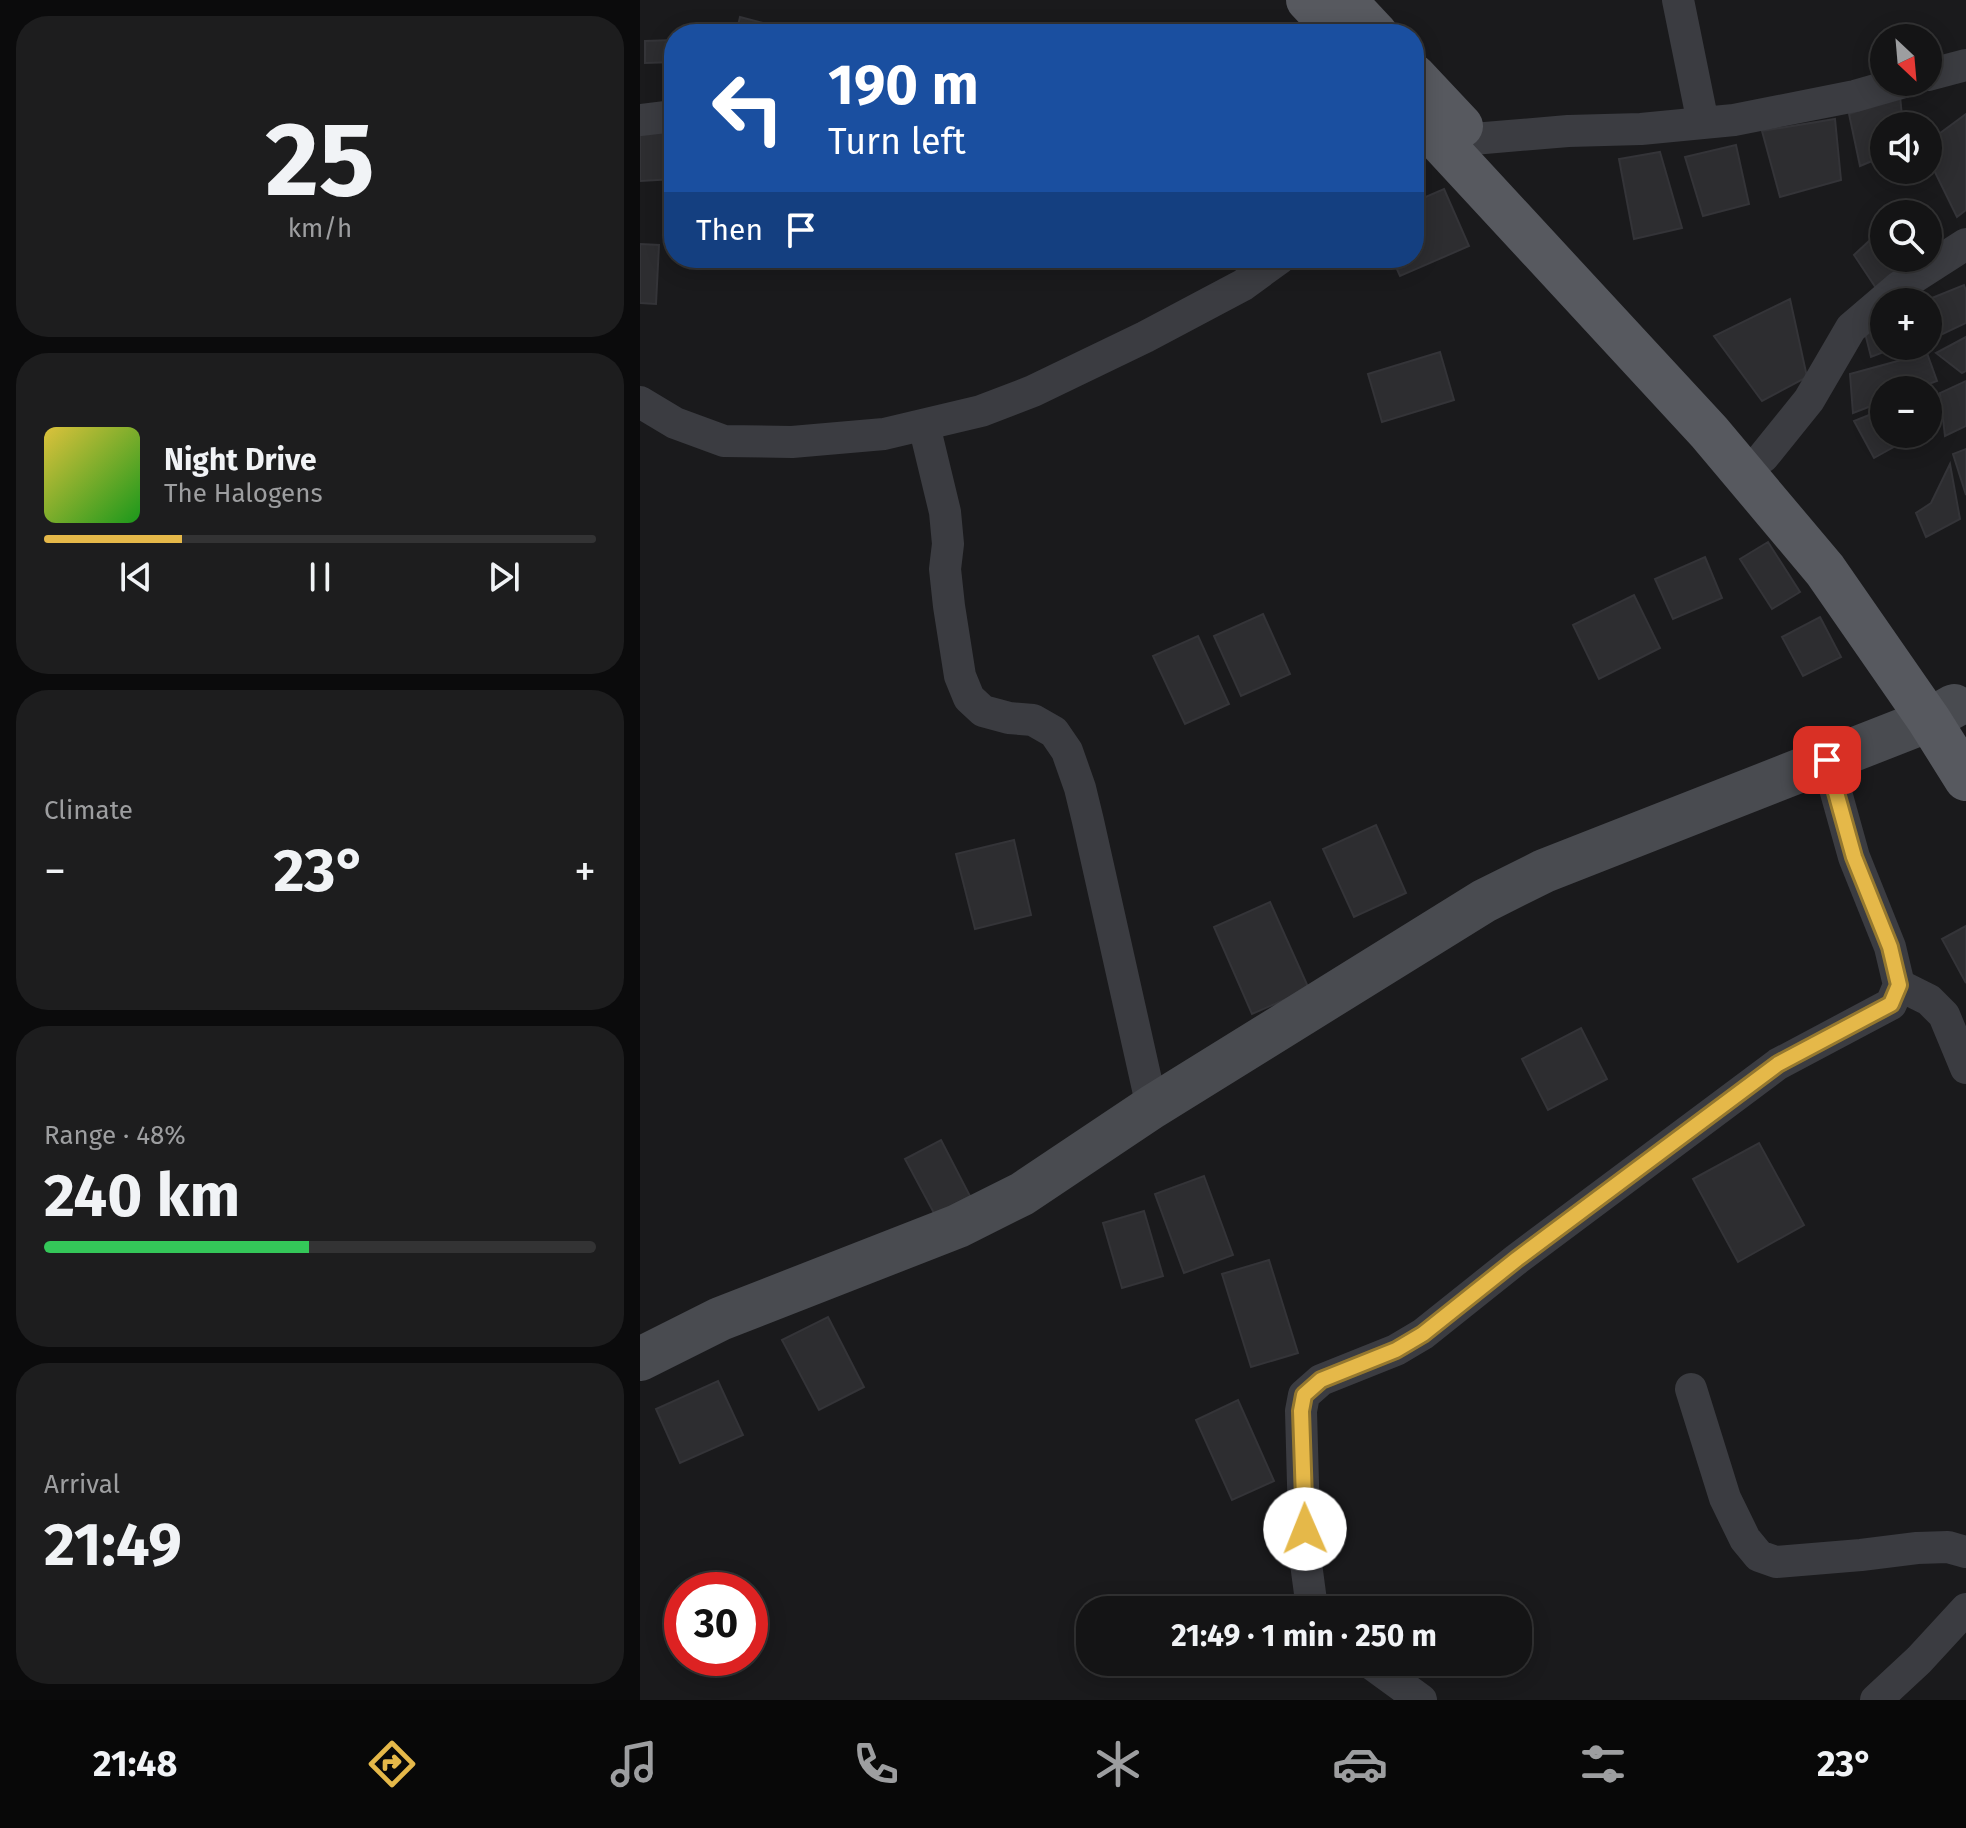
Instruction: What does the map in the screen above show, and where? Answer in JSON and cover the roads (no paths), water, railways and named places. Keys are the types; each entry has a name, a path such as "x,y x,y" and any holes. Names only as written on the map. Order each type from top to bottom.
{"main road":[{"path":"1308,0 1331,24"},
{"path":"1344,0 1367,24"},
{"path":"1424,107 1433,134 1709,432 1949,718"},
{"path":"1433,134 1728,416 1844,555 1949,718 1966,779"}],"street":[{"path":"1678,0 1703,123"},
{"path":"1942,71 1966,65"},
{"path":"1433,134 1641,129 1734,120 1870,91"},
{"path":"640,120 664,117"},
{"path":"1763,457 1809,400 1851,328 1899,287 1966,244"},
{"path":"640,402 675,423 724,441 808,441 884,434 981,411 1033,391 1215,300 1266,268"},
{"path":"924,425 945,512 948,544 945,569 960,676 969,698 983,711 1033,720 1054,732 1067,751 1080,788 1152,1107"},
{"path":"640,1359 720,1319 958,1226 1022,1194 1152,1107 1484,901 1544,871 1827,760 1949,718"},
{"path":"1310,1596 1305,1556 1301,1411 1304,1395 1321,1380 1396,1350 1423,1334 1517,1259 1778,1064 1891,1004 1899,985 1890,947 1854,857 1827,760"},
{"path":"1899,985 1929,1000 1944,1015 1966,1068"},
{"path":"1691,1389 1725,1498 1745,1539 1759,1556 1776,1562 1917,1548 1948,1547 1966,1552"},
{"path":"1876,1700 1919,1660 1966,1609"},
{"path":"1388,1676 1421,1700"}]}
